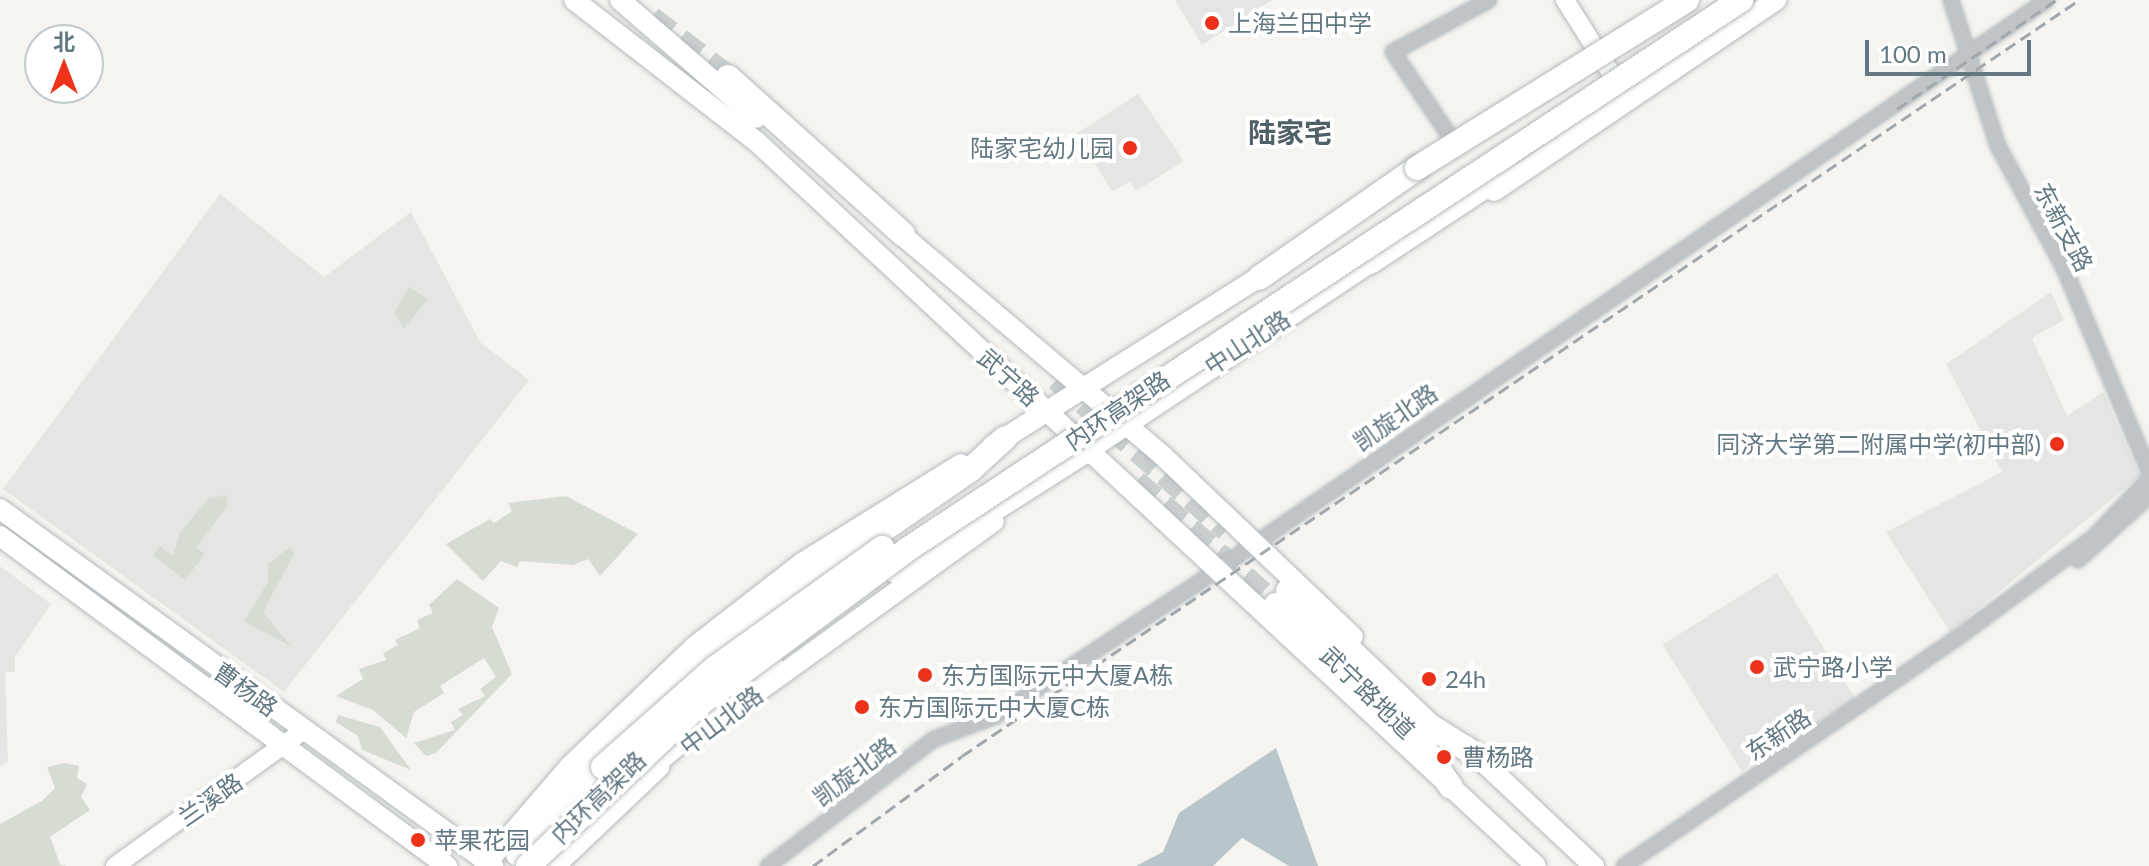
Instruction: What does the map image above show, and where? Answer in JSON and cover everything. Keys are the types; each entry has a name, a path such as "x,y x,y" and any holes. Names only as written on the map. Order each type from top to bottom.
{"highway":[{"name":"内环高架路","path":"514,863 668,707 812,596 1716,0"},
{"name":"内环高架路","path":"514,863 702,702 908,549 1741,0"},
{"path":"1370,262 1508,171 1747,0"},
{"path":"1259,278 1417,168 1678,1"},
{"path":"728,77 903,234"},
{"path":"514,863 622,731 680,677 733,633 913,510 1005,438"},
{"path":"514,863 900,568 1087,450"},
{"name":"武宁路地道","path":"1451,787 1418,739 1282,598 1430,726 1476,755"}],"main road":[{"name":"武宁路","path":"574,0 757,142 1048,412 1214,572 1536,866"},
{"name":"武宁路","path":"620,0 817,171 903,234 1124,422 1253,540 1594,866"},
{"name":"中山北路","path":"514,863 697,735 1124,422 1370,262 1537,166 1776,0"},
{"name":"中山北路","path":"514,863 632,704 744,606 1048,412 1080,387 1149,352 1678,1"},
{"name":"曹杨路","path":"0,509 303,731 514,863"},
{"name":"曹杨路","path":"0,536 447,866"}],"street":[{"path":"1451,138 1389,48 1489,0"},
{"path":"1565,0 1630,103"},
{"name":"东新支路","path":"1951,0 1966,55 1998,146 2064,268 2149,471"},
{"name":"凯旋北路","path":"768,866 934,739 996,716 1214,572 1253,540 2047,0"},
{"name":"东新路","path":"1624,866 1957,638 2094,537 2149,479"},
{"name":"东新路","path":"1957,638 1974,633 2097,546 2149,496"},
{"name":"兰溪路","path":"115,866 303,731"}],"shaded area":[{"name":"上海兰田中学","path":"1175,0 1272,0 1202,45"},
{"name":"陆家宅幼儿园","path":"1138,94 1184,161 1136,191 1130,182 1112,191 1076,134"},
{"path":"220,194 324,277 411,212 480,342 529,380 284,692 3,489"},
{"path":"409,287 428,299 404,328 394,313"},
{"name":"同济大学第二附属中学(初中部)","path":"2051,292 2064,320 2032,338 2067,416 2103,392 2140,476 1950,632 1886,532 2002,472 1946,364"},
{"path":"226,495 228,505 196,547 205,554 185,580 153,555 160,546 173,556 180,533 208,499"},
{"path":"566,496 638,534 600,576 588,559 573,565 520,561 517,567 501,561 483,581 446,544 490,519 494,523 512,511 508,503"},
{"path":"290,547 295,552 263,612 291,646 244,622 268,582 268,564"},
{"path":"0,566 51,604 15,657 15,672 5,672 8,762 0,767"},
{"name":"武宁路小学","path":"1777,573 1856,699 1741,771 1663,645"},
{"path":"457,579 499,608 492,627 512,674 436,753 426,756 414,743 455,730 451,722 463,715 458,709 485,696 480,689 496,677 484,658 440,686 444,693 414,712 406,738 373,710 336,696 363,679 359,669 386,660 383,653 398,645 395,640 420,628 417,620 433,613 429,605"},
{"path":"338,715 380,727 411,770 362,750 358,736 336,722"},
{"path":"1276,748 1318,866 1289,866 1242,838 1213,866 1136,866 1163,852 1179,813"},
{"path":"65,763 79,766 77,778 87,784 81,797 90,810 50,837 60,864 66,866 0,866 0,824 42,801 55,788 47,767"}],"tunnel":[{"path":"651,18 728,77"},
{"path":"1057,379 1227,530"},
{"path":"1136,482 1276,605"}],"railway":[{"path":"1897,109 2056,0"},
{"path":"813,866 962,756 2079,0"}],"place":[{"name":"上海兰田中学","path":"1212,23"},
{"name":"陆家宅幼儿园","path":"1130,148"},
{"name":"同济大学第二附属中学(初中部)","path":"2057,444"},
{"name":"武宁路小学","path":"1757,667"},
{"name":"东方国际元中大厦A栋","path":"925,675"},
{"name":"24h","path":"1429,679"},
{"name":"东方国际元中大厦C栋","path":"862,707"},
{"name":"曹杨路","path":"1444,757"},
{"name":"苹果花园","path":"418,840"}],"district":[{"name":"陆家宅","path":"1290,132"}]}
